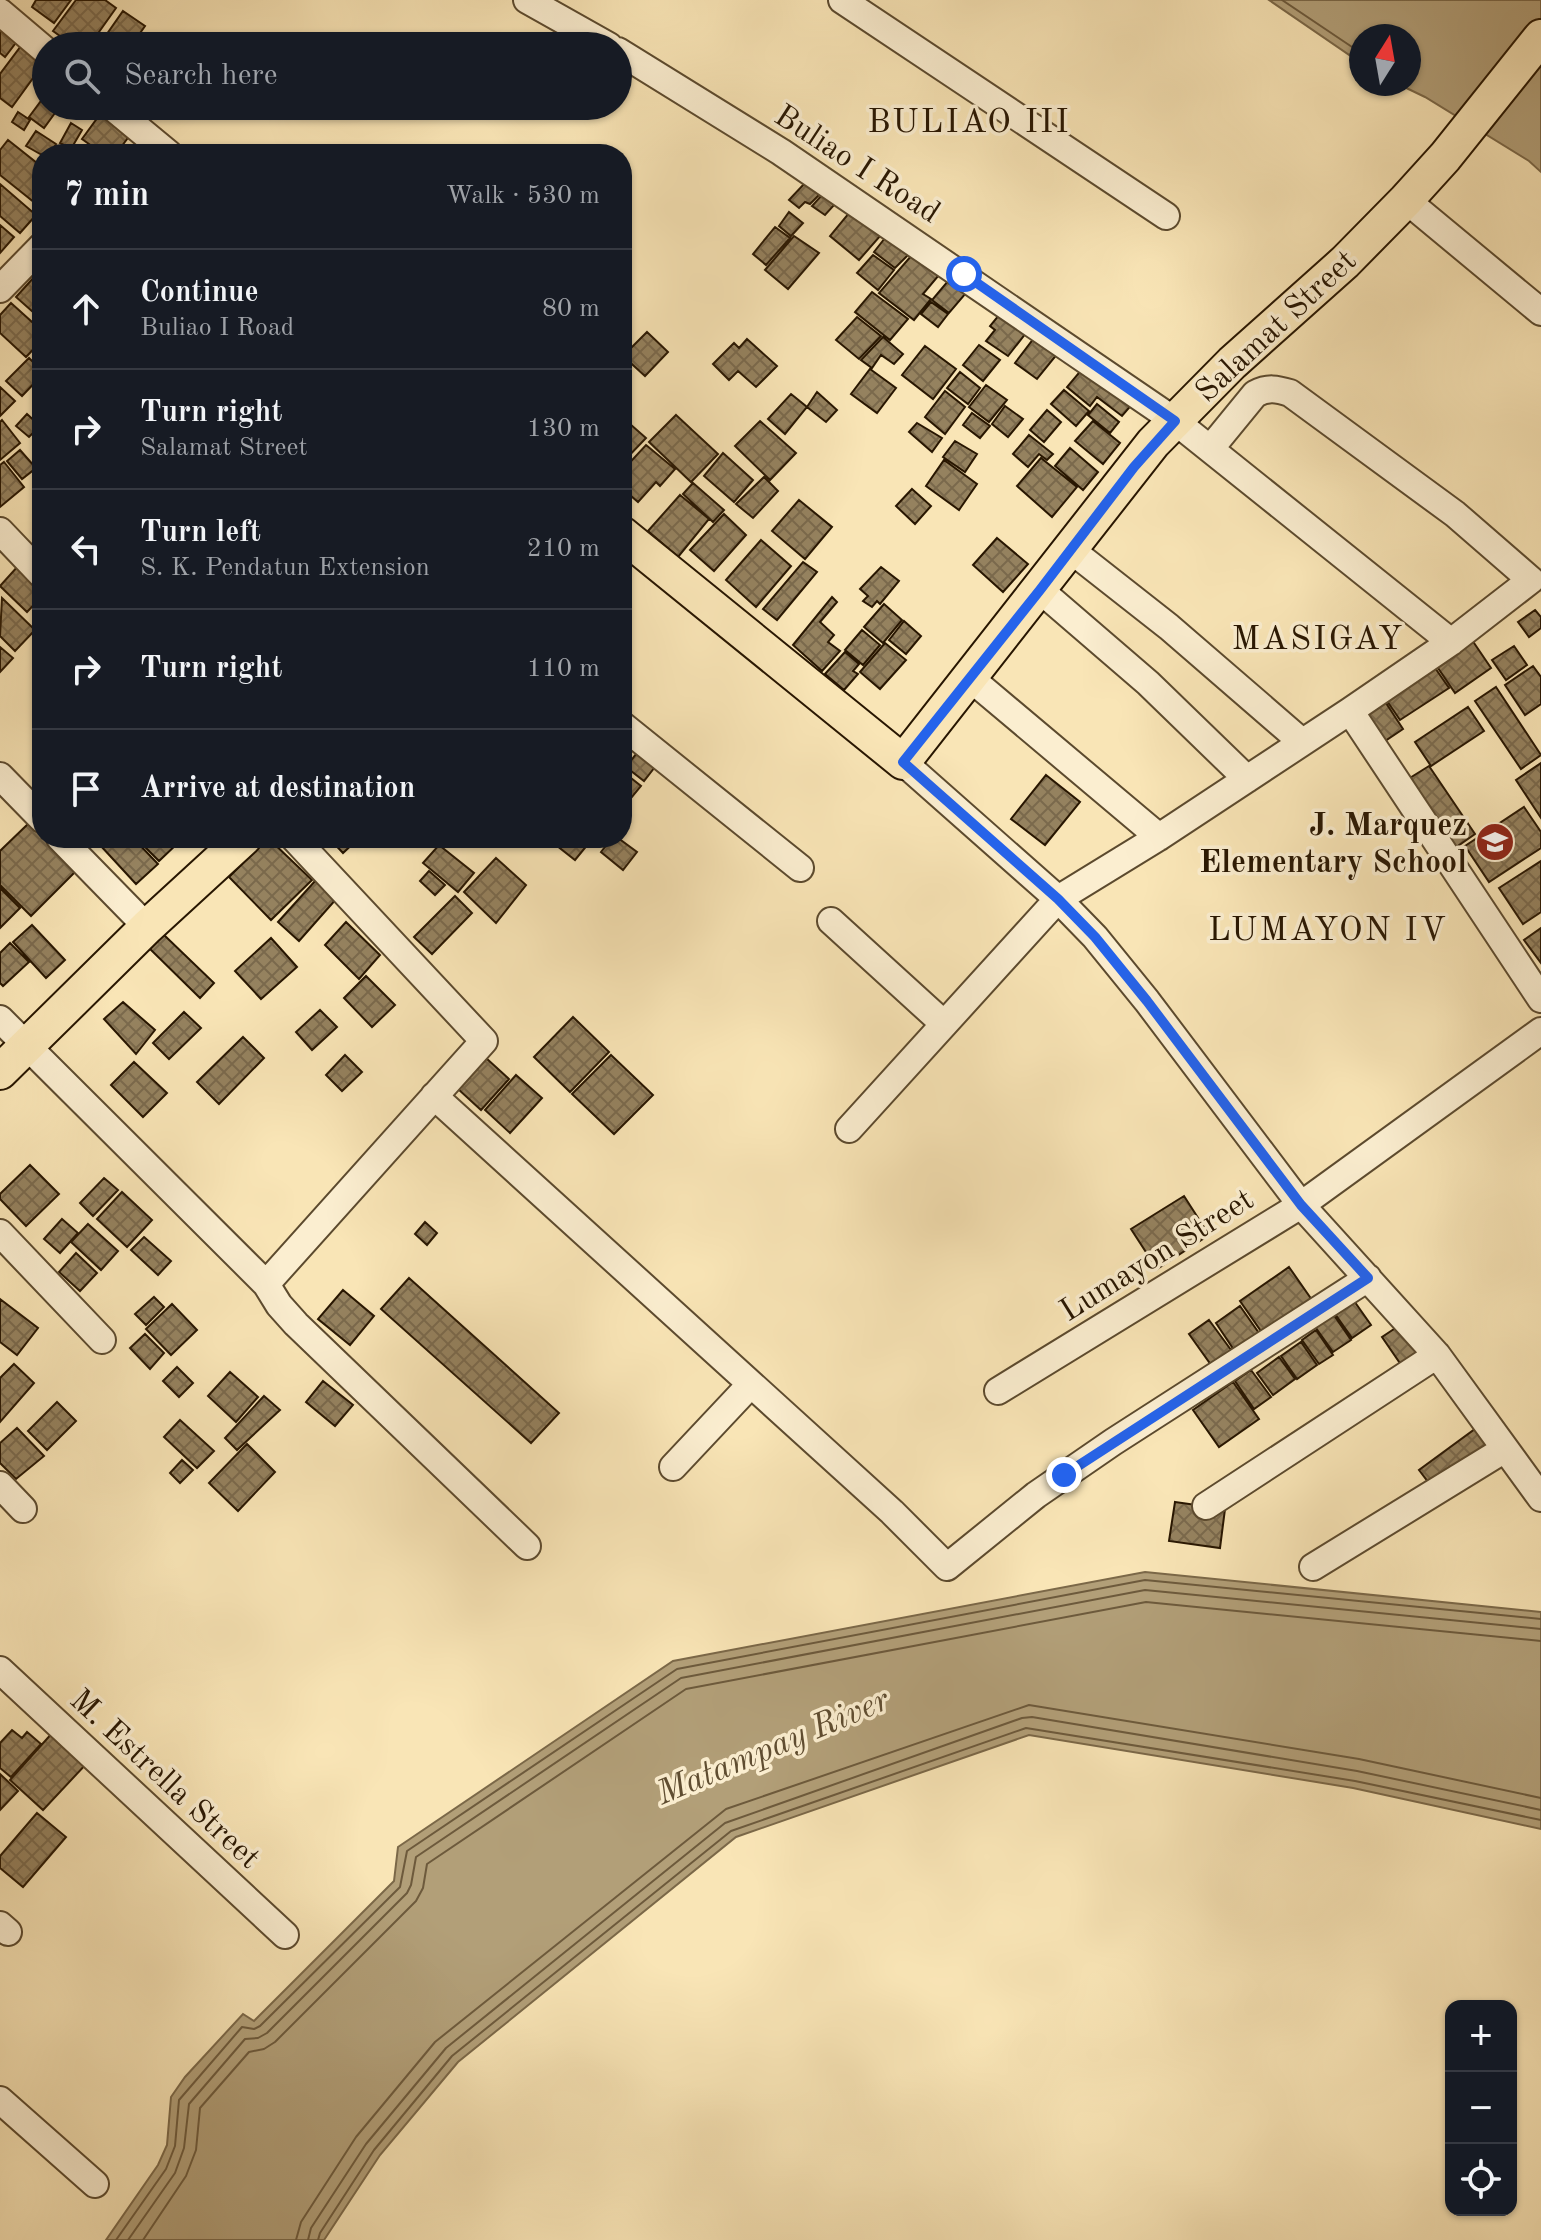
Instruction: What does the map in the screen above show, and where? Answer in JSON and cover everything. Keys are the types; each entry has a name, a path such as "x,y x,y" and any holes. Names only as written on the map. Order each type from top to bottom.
{"main road":[{"name":"Salamat Street","path":"903,762 1134,467 1232,363 1345,262 1406,200 1445,157 1541,37"},
{"path":"632,542 903,762"},
{"path":"0,1072 147,927 233,848"}],"street":[{"path":"527,0 584,32"},
{"path":"842,0 1166,216"},
{"path":"0,12 32,39"},
{"name":"Buliao I Road","path":"632,60 794,160 1175,421 1451,642"},
{"path":"124,120 145,144"},
{"path":"1406,200 1541,312"},
{"path":"0,289 32,261"},
{"path":"849,1129 1058,899 1159,837 1350,711 1451,642 1531,580 1455,514 1290,393 1264,389 1255,394 1210,449"},
{"path":"0,531 32,565"},
{"path":"1071,550 1169,627 1302,742"},
{"path":"1040,590 1148,683 1247,779"},
{"path":"970,678 1159,837"},
{"path":"1350,711 1541,999"},
{"path":"632,733 800,868"},
{"path":"903,762 1058,899 1095,937 1301,1205 1437,1355 1541,1498"},
{"path":"0,776 32,809"},
{"path":"70,848 147,927"},
{"path":"266,1284 484,1041 303,848"},
{"path":"831,921 943,1023"},
{"path":"0,1019 266,1284 296,1324 527,1546"},
{"name":"Lumayon Street","path":"998,1391 1301,1205 1541,1031"},
{"path":"434,1096 892,1512 947,1567 1036,1495 1101,1450 1368,1278"},
{"path":"0,1233 102,1340"},
{"path":"1206,1506 1437,1355"},
{"path":"673,1467 751,1384"},
{"path":"1313,1567 1505,1449"},
{"path":"0,1485 23,1509"},
{"name":"M. Estrella Street","path":"0,1670 285,1935"},
{"path":"0,2100 95,2184"}],"water":[{"path":"1269,0 1541,0 1541,172 1529,161 1421,95 1421,24 1349,24 1349,55"},
{"name":"Matampay River","path":"1145,1572 1541,1612 1541,1829 1353,1788 1029,1735 736,1837 458,2062 380,2155 324,2240 106,2240 158,2165 167,2145 171,2097 185,2077 243,2014 254,2021 394,1881 398,1847 673,1661"}],"building":[{"path":"36,0 71,0 54,23 32,7"},
{"path":"76,0 105,0 116,8 99,32 53,31"},
{"path":"123,11 145,26 141,32 108,32"},
{"path":"0,27 18,40 5,57 0,53"},
{"path":"21,46 32,54 32,80 12,107 0,98 0,74"},
{"path":"18,112 30,120 24,130 12,122"},
{"path":"33,120 50,120 44,128"},
{"path":"96,120 110,120 130,135 123,144 89,144 82,139"},
{"path":"71,123 82,130 74,144 60,143"},
{"path":"36,131 56,144 32,144 32,149 26,146"},
{"path":"8,140 32,159 32,201 0,175 0,150"},
{"path":"0,184 32,212 32,220 20,233 0,216"},
{"path":"804,184 820,194 810,204 805,202 799,208 789,200"},
{"path":"822,195 835,204 825,215 812,206"},
{"path":"789,212 803,223 791,236 779,226"},
{"path":"849,213 881,235 859,260 830,236"},
{"path":"0,225 14,237 0,253"},
{"path":"775,227 790,238 766,265 753,254"},
{"path":"794,236 819,253 788,289 765,270"},
{"path":"885,238 909,254 895,268 874,252"},
{"path":"873,255 894,270 878,290 857,273"},
{"path":"911,256 939,275 923,294 931,299 914,320 879,293"},
{"path":"32,279 32,311 16,297"},
{"path":"948,281 966,293 949,313 932,300"},
{"path":"872,292 908,319 890,340 855,312"},
{"path":"931,302 948,314 938,327 921,314"},
{"path":"11,303 32,322 32,351 26,357 0,333 0,315"},
{"path":"999,315 1026,333 1008,356 986,341 995,330 990,326"},
{"path":"857,317 881,336 859,359 836,340"},
{"path":"647,332 668,352 645,376 632,364 632,347"},
{"path":"883,337 903,354 894,364 881,355 872,368 861,360"},
{"path":"1034,338 1058,353 1037,379 1015,363"},
{"path":"747,339 777,366 756,387 738,371 729,380 713,364 734,343 739,348"},
{"path":"979,345 1000,360 983,381 963,365"},
{"path":"925,346 956,369 933,399 902,375"},
{"path":"29,358 32,361 32,386 22,396 6,381"},
{"path":"1083,368 1134,402 1122,416 1097,397 1090,406 1067,387"},
{"path":"870,369 896,388 877,413 851,394"},
{"path":"960,372 980,388 968,404 947,388"},
{"path":"986,385 1007,400 989,422 969,407"},
{"path":"0,387 15,401 0,416"},
{"path":"1064,390 1089,411 1076,426 1051,404"},
{"path":"945,391 965,407 945,434 925,417"},
{"path":"817,392 837,410 826,422 807,407"},
{"path":"791,394 807,407 785,434 768,419"},
{"path":"1097,404 1119,422 1110,433 1088,415"},
{"path":"1005,406 1023,419 1008,437 992,424"},
{"path":"1047,410 1061,422 1044,442 1030,430"},
{"path":"972,413 990,426 980,438 963,425"},
{"path":"27,414 32,419 32,434 29,437 16,426"},
{"path":"676,415 718,454 691,482 649,442"},
{"path":"2,420 20,443 0,460 0,422"},
{"path":"760,421 796,453 770,480 735,446"},
{"path":"1093,421 1120,443 1103,464 1075,441"},
{"path":"917,423 942,438 932,452 909,432"},
{"path":"632,426 646,438 632,453"},
{"path":"1029,435 1053,454 1047,460 1039,454 1028,467 1013,454"},
{"path":"955,441 977,454 965,472 943,457"},
{"path":"646,445 675,469 660,486 656,482 638,502 632,497 632,460"},
{"path":"1070,448 1098,472 1083,490 1055,466"},
{"path":"20,450 32,464 32,471 22,479 7,461"},
{"path":"723,453 753,480 734,502 704,476"},
{"path":"1041,458 1077,487 1052,517 1017,486"},
{"path":"944,460 977,484 959,510 926,486"},
{"path":"4,462 24,487 0,507 0,465"},
{"path":"764,477 778,491 753,518 736,504"},
{"path":"693,483 724,510 713,522 683,494"},
{"path":"912,489 931,506 915,524 896,506"},
{"path":"680,495 709,519 678,557 648,531"},
{"path":"799,500 832,527 805,559 772,531"},
{"path":"724,514 746,535 714,571 690,550"},
{"path":"997,538 1028,564 1003,592 973,565"},
{"path":"761,540 791,566 756,607 726,580"},
{"path":"803,562 817,572 777,620 763,609"},
{"path":"19,565 32,577 32,607 27,612 0,586"},
{"path":"881,567 899,581 880,604 877,601 872,607 863,601 868,596 860,589"},
{"path":"832,597 837,602 820,622 834,635 828,642 840,651 822,671 793,645"},
{"path":"2,598 32,627 32,633 15,651 0,636"},
{"path":"884,604 902,620 883,643 864,627"},
{"path":"1535,610 1541,617 1541,628 1529,637 1518,622"},
{"path":"904,621 921,636 906,654 889,640"},
{"path":"862,630 880,645 863,665 845,650"},
{"path":"1472,640 1491,668 1455,693 1436,665"},
{"path":"885,643 906,660 880,689 860,672"},
{"path":"1514,646 1527,665 1506,680 1492,660"},
{"path":"0,647 13,658 0,672"},
{"path":"845,652 859,664 853,671 858,674 844,690 825,674"},
{"path":"1433,665 1449,688 1400,720 1385,698"},
{"path":"1533,666 1541,677 1541,704 1525,715 1505,685"},
{"path":"1496,687 1541,755 1521,769 1475,701"},
{"path":"1384,700 1403,729 1382,743 1363,714"},
{"path":"1468,707 1484,731 1431,766 1415,742"},
{"path":"640,749 658,763 644,781 632,772 632,759"},
{"path":"1541,763 1541,818 1516,780"},
{"path":"1429,766 1475,834 1452,850 1405,781"},
{"path":"1046,775 1080,802 1045,845 1011,819"},
{"path":"632,779 641,786 632,797"},
{"path":"1524,807 1541,832 1541,848 1489,882 1465,846"},
{"path":"29,823 32,826 32,848 53,848 76,871 31,916 0,885 0,851"},
{"path":"103,848 143,848 158,864 136,884"},
{"path":"146,848 173,848 159,861"},
{"path":"258,848 278,848 312,880 271,920 229,877"},
{"path":"436,848 443,848 474,873 458,892 423,863"},
{"path":"560,848 585,848 575,860"},
{"path":"604,848 632,848 637,852 623,870 601,852"},
{"path":"496,858 526,885 496,923 464,892"},
{"path":"1541,861 1541,912 1523,924 1499,888"},
{"path":"429,871 445,885 435,895 420,881"},
{"path":"316,880 337,898 299,941 278,922"},
{"path":"0,888 20,908 0,928"},
{"path":"455,896 472,913 432,954 414,937"},
{"path":"346,922 380,955 359,979 325,945"},
{"path":"32,925 65,960 46,978 13,942"},
{"path":"1541,928 1541,963 1524,940"},
{"path":"163,934 214,983 200,998 149,948"},
{"path":"271,938 297,967 261,999 235,971"},
{"path":"10,943 29,962 3,986 0,983 0,953"},
{"path":"366,976 395,1005 372,1027 344,998"},
{"path":"123,1002 155,1030 136,1054 104,1019"},
{"path":"320,1010 337,1027 312,1050 296,1032"},
{"path":"184,1012 201,1028 169,1059 153,1043"},
{"path":"573,1017 609,1052 570,1092 534,1057"},
{"path":"243,1037 264,1058 219,1104 197,1082"},
{"path":"345,1055 362,1072 342,1091 326,1075"},
{"path":"611,1055 653,1095 614,1134 572,1094"},
{"path":"486,1058 509,1079 481,1110 458,1089"},
{"path":"134,1062 167,1093 143,1117 111,1085"},
{"path":"516,1075 542,1098 510,1133 485,1110"},
{"path":"30,1165 59,1194 26,1226 0,1199 0,1194"},
{"path":"104,1178 118,1190 93,1216 80,1203"},
{"path":"122,1192 152,1220 127,1247 97,1219"},
{"path":"1184,1196 1209,1235 1157,1269 1131,1229"},
{"path":"62,1219 78,1233 60,1253 44,1239"},
{"path":"425,1222 437,1233 427,1245 415,1234"},
{"path":"88,1224 118,1251 101,1270 71,1242"},
{"path":"144,1237 171,1261 158,1275 131,1250"},
{"path":"76,1253 97,1273 80,1291 59,1272"},
{"path":"1289,1267 1312,1300 1263,1334 1240,1301"},
{"path":"409,1278 559,1413 531,1443 381,1309"},
{"path":"343,1290 374,1316 350,1345 318,1319"},
{"path":"154,1297 164,1307 146,1325 135,1314"},
{"path":"1352,1298 1371,1325 1352,1338 1333,1311"},
{"path":"0,1299 38,1328 17,1355 0,1342"},
{"path":"172,1304 197,1330 171,1355 146,1329"},
{"path":"1240,1306 1261,1336 1236,1353 1216,1323"},
{"path":"1329,1308 1351,1340 1333,1352 1311,1321"},
{"path":"1209,1320 1234,1354 1214,1369 1189,1334"},
{"path":"1403,1323 1425,1354 1404,1369 1382,1337"},
{"path":"1316,1330 1333,1355 1319,1364 1302,1340"},
{"path":"145,1334 164,1353 150,1369 130,1348"},
{"path":"1301,1342 1317,1365 1297,1379 1281,1356"},
{"path":"1279,1357 1295,1379 1273,1395 1257,1373"},
{"path":"14,1364 34,1383 0,1422 0,1378"},
{"path":"177,1367 193,1383 179,1397 163,1381"},
{"path":"1251,1370 1271,1397 1254,1409 1235,1381"},
{"path":"230,1372 258,1397 236,1422 208,1396"},
{"path":"323,1381 353,1405 335,1426 306,1402"},
{"path":"1233,1382 1259,1419 1219,1447 1193,1410"},
{"path":"264,1396 280,1410 237,1450 225,1438"},
{"path":"57,1402 76,1421 47,1450 28,1431"},
{"path":"180,1420 214,1451 197,1468 164,1437"},
{"path":"17,1428 44,1456 16,1479 0,1463 0,1443"},
{"path":"1475,1429 1491,1450 1435,1491 1419,1470"},
{"path":"247,1444 275,1472 238,1511 209,1483"},
{"path":"182,1460 193,1470 180,1483 170,1473"},
{"path":"1175,1502 1225,1509 1220,1548 1169,1541"},
{"path":"12,1730 22,1738 27,1732 41,1744 11,1777 0,1768 0,1743"},
{"path":"54,1731 88,1762 43,1810 10,1780"},
{"path":"0,1774 18,1791 0,1810"},
{"path":"37,1813 66,1837 23,1887 0,1868 0,1856"}],"place":[{"name":"J. Marquez Elementary School","path":"1495,842"}],"district":[{"name":"BULIAO III","path":"969,120"},
{"name":"MASIGAY","path":"1318,637"},
{"name":"LUMAYON IV","path":"1328,928"}],"route":[{"path":"964,274 1175,421 1153,443 903,762 1058,899 1095,937 1301,1205 1368,1278 1064,1475"}]}
